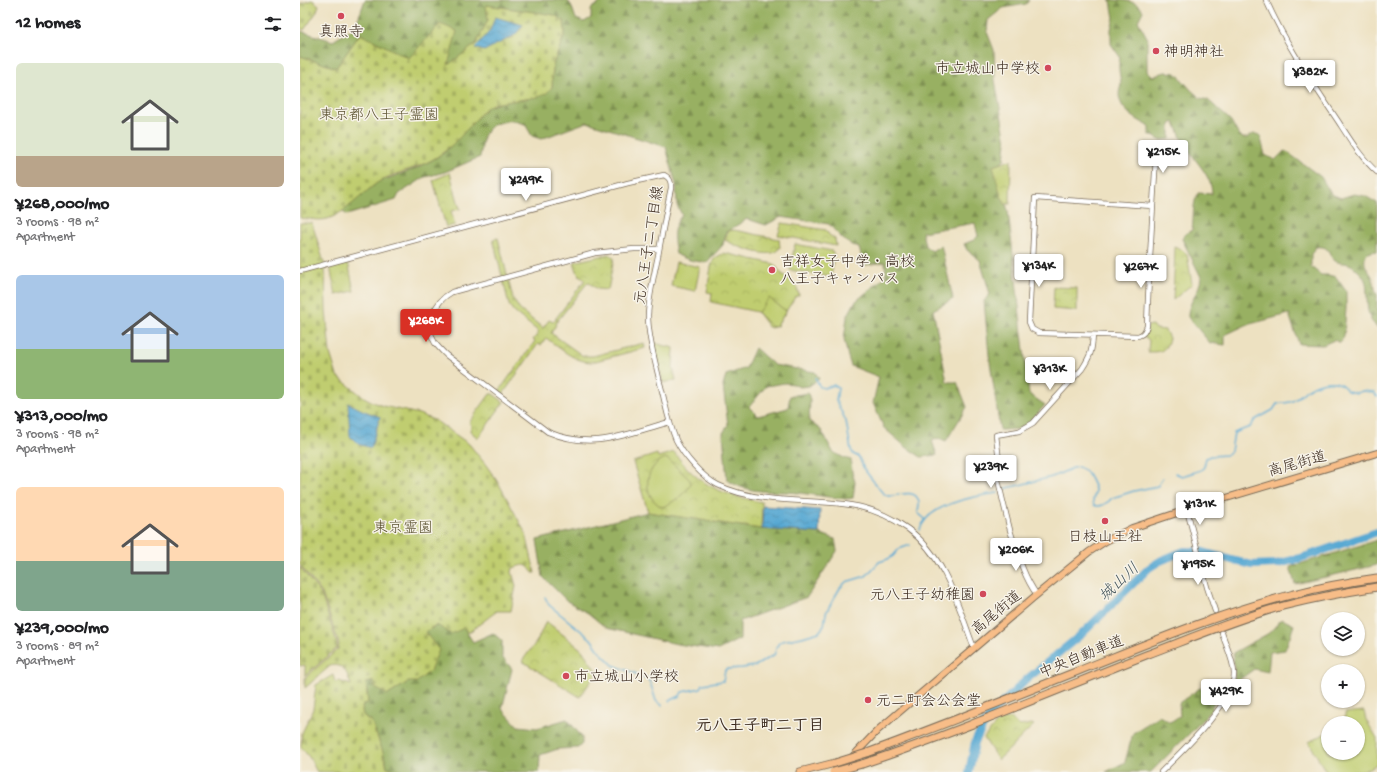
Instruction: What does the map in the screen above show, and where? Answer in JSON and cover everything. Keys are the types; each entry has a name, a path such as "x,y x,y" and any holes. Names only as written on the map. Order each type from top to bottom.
{"highway":[{"name":"中央自動車道","path":"800,772 867,753 968,715 1156,640 1233,612 1294,594 1377,578"},
{"name":"中央自動車道","path":"833,772 918,745 1032,699 1237,620 1322,597 1377,586"}],"main road":[{"name":"高尾街道","path":"838,772 878,730 1037,595 1089,552 1106,541 1132,528 1187,510 1377,453"}],"street":[{"path":"1266,0 1307,76 1359,151 1377,172"},
{"path":"1153,206 1035,198 1029,322 1032,329 1039,332 1093,335 1138,336 1145,332 1147,326 1157,142"},
{"name":"元八王子二丁目線","path":"300,271 628,183 664,175 669,178 671,188 650,294 648,315 649,332 654,359 670,422 676,440 686,456 697,469 717,485 742,494 766,498 838,502 857,506 879,512 908,529 931,552 947,577 974,648"},
{"path":"659,249 634,248 595,253 452,292 446,296 436,308 432,315 431,328 435,342 446,355 548,432 574,440 598,441 670,422"},
{"path":"1037,595 1031,586 1018,556 1003,505 996,470 1000,469 996,435 1019,431 1033,423 1082,369 1092,352 1093,335"},
{"path":"1187,510 1207,587 1215,611"},
{"path":"1161,772 1195,738 1228,695 1234,675 1232,663 1222,633"}],"green space":[{"path":"312,0 319,5 316,13 304,30 300,28 300,4"},
{"path":"365,0 567,0 571,5 576,19 584,22 591,18 591,9 604,0 1029,0 1026,4 1003,8 988,20 987,32 994,50 995,80 1006,142 1004,160 996,169 1008,211 1029,394 1045,405 1030,422 1018,429 1000,430 989,355 984,301 990,294 980,260 967,250 964,244 974,240 978,236 975,223 922,232 925,246 932,251 941,245 953,299 933,310 947,382 957,382 967,407 946,441 939,438 932,441 937,455 921,457 906,447 884,428 873,403 879,377 851,366 844,339 847,317 855,302 886,276 885,262 864,264 859,248 846,241 829,224 781,217 766,225 747,219 726,232 723,245 707,262 698,262 676,254 674,229 682,215 677,205 676,184 666,147 587,122 541,139 532,136 525,124 511,120 494,124 484,134 480,157 445,172 425,177 399,194 396,200 347,215 342,211 378,182 420,167 444,153 487,107 552,87 553,65 565,33 564,21 554,15 486,5 488,20 476,44 447,66 409,58 360,34 336,68 300,56 300,31 333,41 355,27"},
{"path":"1109,0 1124,1 1141,7 1143,11 1138,21 1148,39 1147,71 1153,76 1165,72 1176,73 1200,98 1208,100 1231,121 1242,138 1247,138 1253,134 1260,135 1265,155 1275,160 1284,151 1287,152 1321,177 1331,194 1341,198 1354,194 1365,196 1377,203 1377,252 1374,251 1366,254 1365,263 1373,278 1377,295 1377,328 1369,313 1366,286 1363,277 1352,265 1338,262 1332,258 1327,249 1324,247 1316,247 1311,254 1311,267 1321,275 1336,277 1346,291 1344,336 1340,343 1334,340 1323,345 1299,344 1289,314 1246,325 1225,335 1225,345 1210,343 1188,317 1189,307 1198,288 1201,277 1182,239 1185,234 1192,230 1194,206 1198,193 1212,194 1211,187 1205,173 1183,142 1174,122 1170,124 1170,139 1160,140 1149,134 1149,126 1130,114 1122,105 1119,94 1121,82 1119,70 1120,57 1111,44 1111,29 1114,18 1111,1"},
{"name":"東京都八王子霊園","path":"486,5 554,15 564,21 565,33 553,65 552,87 547,93 538,97 493,104 487,107 453,144 438,156 424,164 396,174 377,183 333,217 321,220 300,218 300,56 336,68 360,34 409,58 440,24 457,31 448,65 476,44 488,20"},
{"path":"1011,160 1010,204 1005,204 1001,196 993,166"},
{"path":"450,173 460,209 451,211 455,225 446,227 433,180"},
{"name":"東京霊園","path":"300,223 312,223 325,266 326,311 330,353 337,376 362,396 373,402 383,406 419,414 436,421 469,444 499,484 526,534 535,573 533,573 529,567 525,565 513,568 512,572 516,586 511,611 497,611 468,633 464,628 451,634 437,625 425,632 439,650 430,671 417,682 408,682 388,695 375,688 374,681 366,683 368,703 363,704 363,714 367,720 371,720 387,767 399,772 317,772 309,757 301,747 302,733 313,709 316,685 333,675 335,682 339,681 351,685 345,670 335,665 330,666 305,688 305,678 338,649 339,644 322,593 300,565"},
{"path":"782,223 826,230 829,235 835,239 836,246 778,235"},
{"path":"734,230 779,239 780,248 767,254 741,248 725,240 728,231"},
{"path":"498,238 513,299 520,310 543,328 549,320 553,322 585,280 578,274 574,262 609,254 614,258 608,290 597,289 588,282 555,324 556,325 551,333 583,356 593,356 644,343 645,348 592,362 579,360 573,357 546,338 541,345 538,344 503,394 499,391 535,341 533,340 539,332 514,312 509,305 493,239"},
{"path":"795,244 832,251 834,255 831,277 790,270"},
{"path":"1175,247 1181,249 1187,254 1192,284 1173,300"},
{"path":"724,253 774,264 782,274 792,281 797,288 799,295 795,297 777,326 771,328 768,327 757,312 711,302 712,293 707,292 711,267 715,258"},
{"path":"348,262 354,291 336,295 330,267"},
{"path":"676,262 700,267 695,291 671,286"},
{"path":"1054,287 1077,288 1077,311 1053,309"},
{"path":"769,298 786,311 778,324 773,327 769,325 758,312"},
{"path":"1153,325 1156,329 1165,330 1169,338 1163,350 1148,352 1149,340 1142,335 1147,326"},
{"path":"654,343 674,348 673,368 676,380 663,383"},
{"path":"755,348 774,365 815,372 819,379 809,386 799,387 794,384 785,383 766,386 749,407 758,416 788,408 790,396 808,393 810,401 809,421 821,430 833,452 851,460 855,482 853,498 845,499 749,489 727,480 723,433 728,425 723,386 726,375 746,368"},
{"path":"490,394 493,394 504,402 478,438 470,431 471,425 469,423"},
{"path":"674,452 692,473 712,487 735,496 762,502 761,529 648,512 633,462 657,454 658,457"},
{"path":"665,458 690,480 691,483 687,490 679,497 670,504 662,507 655,502 651,496 648,489 648,482 649,475 653,468 658,462"},
{"path":"648,512 761,529 819,533 835,539 837,551 807,597 740,621 740,639 718,650 677,644 606,628 588,613 567,601 543,577 537,540"},
{"path":"1377,540 1377,565 1295,584 1290,567"},
{"path":"300,567 321,594 337,643 337,648 305,676 305,665 300,666"},
{"path":"1282,619 1294,625 1285,650 1270,652 1268,672 1254,669 1235,683 1233,653 1269,633"},
{"path":"546,621 582,650 597,672 580,697 522,661 537,641"},
{"path":"437,625 464,628 473,642 493,633 502,641 502,657 512,669 502,709 518,726 537,728 567,719 582,737 582,744 578,748 558,749 540,755 539,772 441,772 428,770 406,772 387,767 371,720 367,720 362,712 363,704 368,703 366,683 374,681 388,695 408,682 425,632"},
{"path":"1200,688 1215,698 1211,710 1151,772 1106,772 1125,762 1133,733 1159,716 1170,722 1180,716 1179,703"},
{"path":"1364,711 1366,720 1377,738 1377,764 1362,772 1326,772 1309,742 1321,736 1321,760 1365,760 1365,716 1345,716 1345,713"},
{"path":"1010,718 1019,726 1034,725 998,760 984,738 998,721"}],"water":[{"path":"495,17 523,25 515,35 484,51 475,48 490,31"},
{"path":"348,403 380,417 371,448 358,444 350,436"},
{"path":"763,506 820,510 819,533 762,529"}],"waterway":[{"path":"815,378 820,387 825,388 834,385 838,388 836,401 846,421 851,450 853,454 859,457 864,469 881,491 888,496 906,494 915,495 919,503 918,513 925,519"},
{"path":"1175,473 1182,476 1201,470 1204,467 1206,458 1210,456 1227,455 1231,451 1234,433 1250,427 1255,420 1273,410 1277,404 1293,401 1308,389 1318,384 1329,382 1339,383 1347,391 1357,393 1362,391 1374,392 1377,397"},
{"path":"1003,489 1052,477 1078,467 1086,471 1090,477 1095,489 1093,503 1094,505 1099,506 1112,498 1134,491 1158,486 1162,478"},
{"path":"920,530 924,521 942,508 965,499 998,493"},
{"name":"城山川","path":"969,772 975,742 991,714 1027,679 1083,633 1149,568 1160,561 1184,551 1200,551 1252,565 1277,564 1301,558 1377,532"},
{"path":"669,701 680,696 682,692 701,688 703,684 723,681 725,670 727,669 755,666 774,655 778,644 782,641 819,632 824,626 826,613 833,600 840,588 846,582 866,576 879,562 893,556 899,549 910,545"},
{"path":"545,597 549,605 591,639 601,653 613,665 647,678 650,682 656,701 662,705"}],"place":[{"name":"真照寺","path":"341,16"},
{"name":"神明神社","path":"1156,51"},
{"name":"市立城山中学校","path":"1048,68"},
{"name":"吉祥女子中学・高校 八王子キャンパス","path":"772,270"},
{"name":"日枝山王社","path":"1105,521"},
{"name":"元八王子幼稚園","path":"983,594"},
{"name":"市立城山小学校","path":"566,676"},
{"name":"元二町会公会堂","path":"868,700"}],"district":[{"name":"元八王子町二丁目","path":"760,724"}]}
